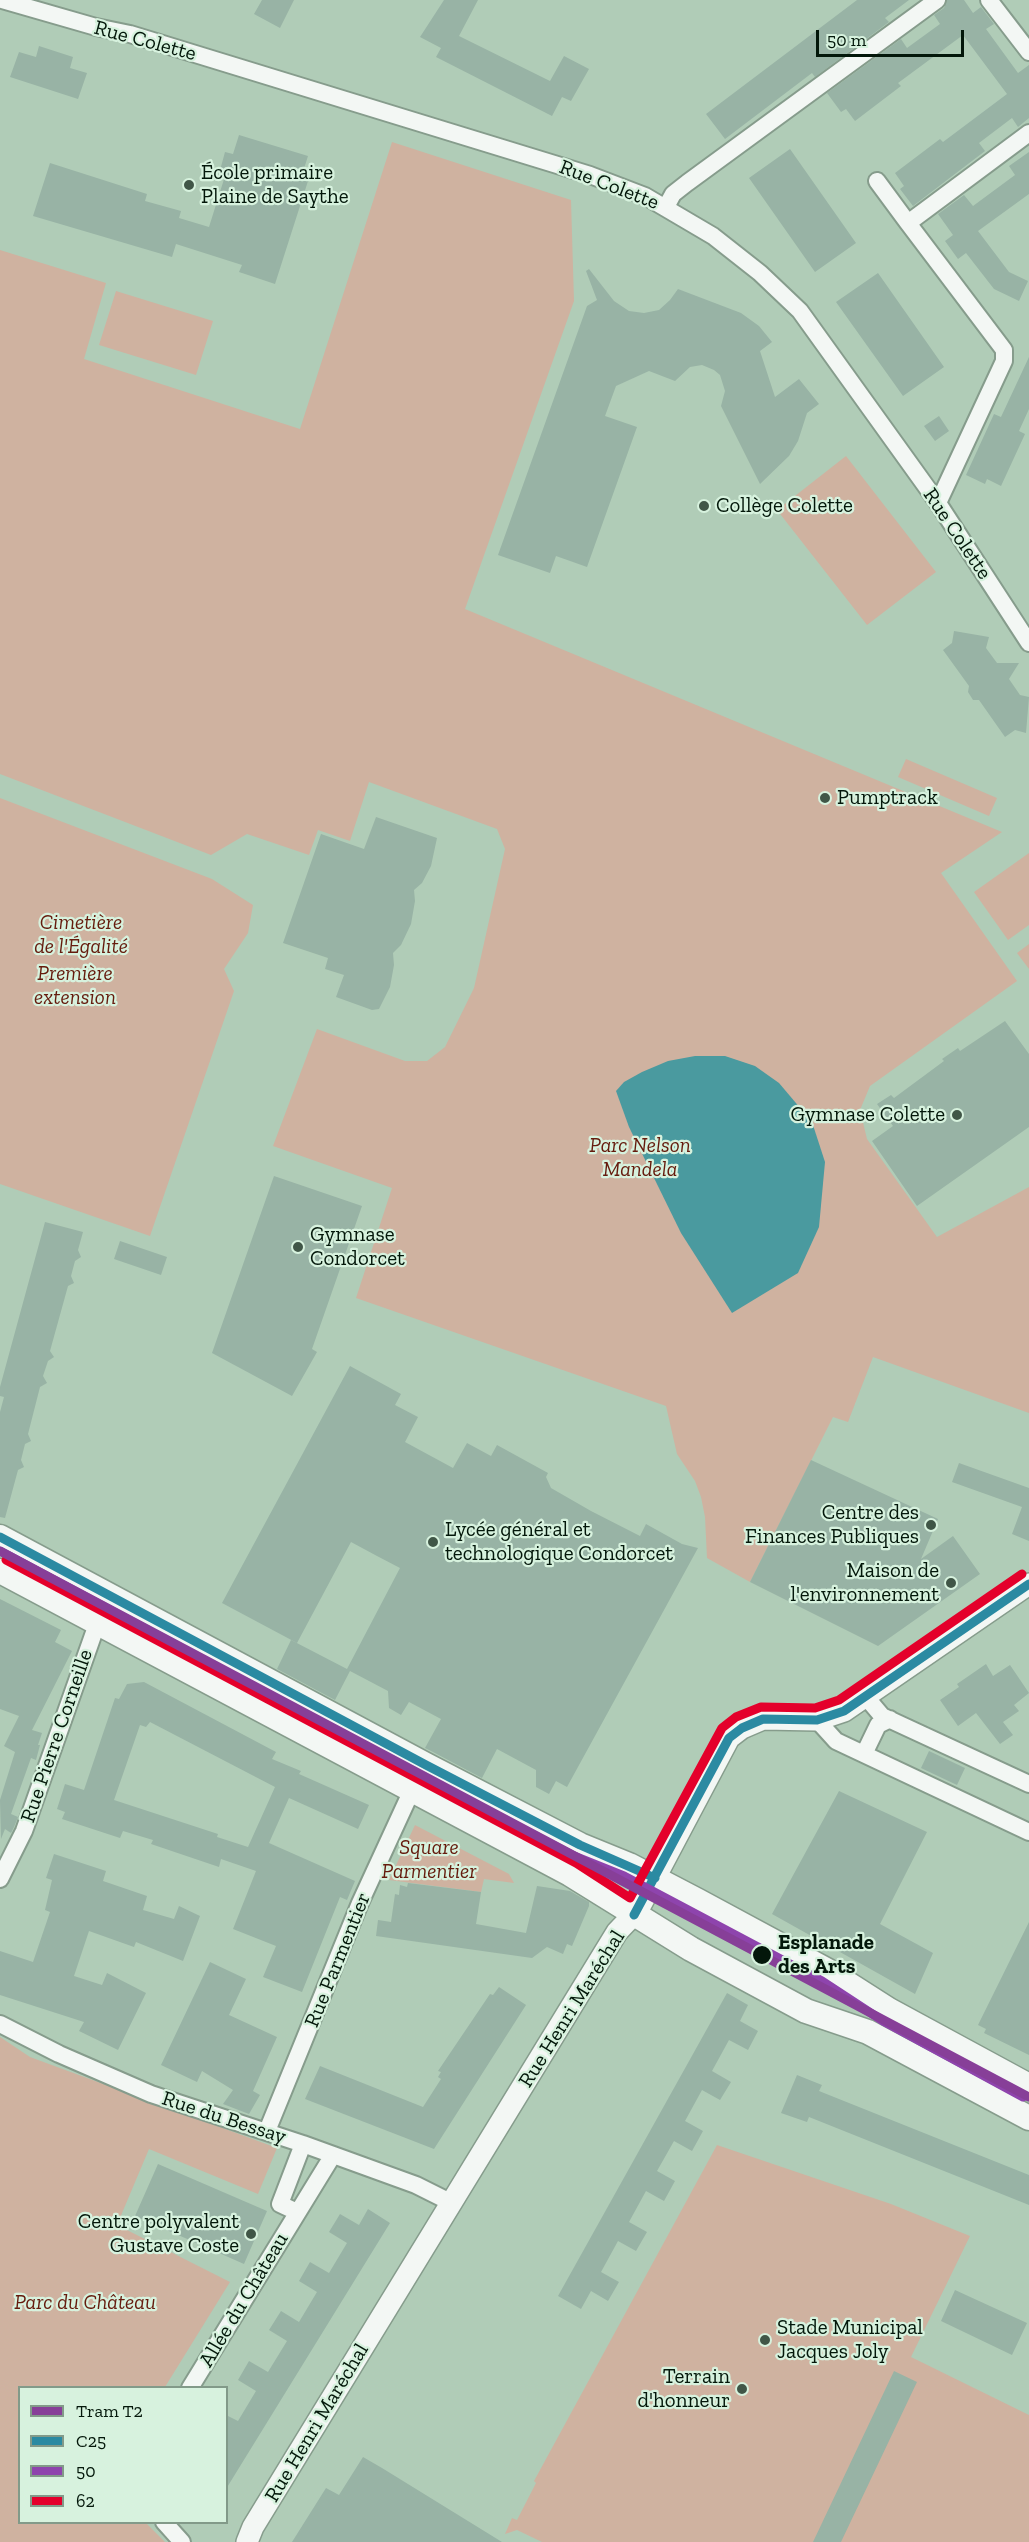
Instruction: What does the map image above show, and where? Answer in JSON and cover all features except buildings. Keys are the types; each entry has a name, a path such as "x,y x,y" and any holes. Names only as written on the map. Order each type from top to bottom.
{"main road":[{"path":"0,1537 580,1845 655,1878 818,1965 889,2010 1029,2086"},
{"path":"0,1571 570,1874 634,1915 806,2011 868,2032 1029,2118"}],"street":[{"name":"Rue Colette","path":"2,0 96,27 130,34 566,167 616,184 666,207 730,248 800,311 938,503 1029,644"},
{"path":"666,207 673,194 687,183 937,0"},
{"path":"989,0 1029,52"},
{"path":"908,223 1029,133"},
{"path":"877,181 1004,350 1004,361 938,503"},
{"name":"Rue Henri Maréchal","path":"247,2542 253,2526 617,1932 634,1915 729,1738 742,1728 763,1719 817,1720 844,1711 1029,1584"},
{"name":"Rue Pierre Corneille","path":"0,1879 24,1831 97,1624"},
{"path":"866,1697 882,1716 1029,1784"},
{"path":"864,1754 878,1725 890,1719"},
{"path":"817,1720 836,1741 1029,1832"},
{"name":"Rue Parmentier","path":"267,2131 360,1903 412,1790"},
{"name":"Rue du Bessay","path":"0,2024 59,2055 151,2094 303,2144 416,2185 452,2203"},
{"name":"Allée du Château","path":"297,2212 280,2204 303,2144"},
{"name":"Allée du Château","path":"191,2386 333,2155"},
{"path":"165,2524 182,2542"}],"green space":[{"name":"Parc Nelson Mandela","path":"392,142 571,200 574,301 465,609 1002,832 941,873 1017,981 870,1086 860,1110 867,1139 937,1237 1029,1187 1029,1413 873,1357 848,1422 833,1417 750,1582 707,1558 705,1517 701,1497 695,1481 677,1454 666,1406 356,1298 392,1188 273,1146 317,1029 405,1061 427,1061 445,1047 474,988 505,849 497,829 369,782 350,841 318,830 309,855 247,834 211,855 0,774 0,250 106,283 84,359 300,429"},
{"path":"116,291 213,321 196,375 99,345"},
{"path":"846,456 936,572 867,625 777,510"},
{"path":"906,759 997,798 989,816 898,777"},
{"name":"Cimetière de l'Égalité","path":"0,798 212,879 253,905 248,933 224,969 234,991 150,1236 0,1184"},
{"path":"1029,853 1029,925 1008,940 974,892"},
{"path":"1029,944 1029,969 1017,953"},
{"name":"Square Parmentier","path":"415,1825 509,1874 514,1883 484,1879 481,1892 389,1880"},
{"name":"Parc du Château","path":"0,2037 30,2057 277,2148 258,2194 149,2149 117,2225 230,2282 166,2386 18,2386 18,2524 147,2524 165,2542 0,2542"},
{"name":"Stade Municipal Jacques Joly","path":"717,2145 891,2204 970,2236 911,2357 1029,2415 1029,2542 542,2542 517,2530 505,2534 512,2518 517,2520 536,2483 534,2481"}],"water":[{"path":"695,1056 725,1056 755,1066 779,1083 812,1122 825,1162 819,1227 798,1273 732,1313 681,1233 629,1127 616,1091 624,1082 642,1072 668,1061"}],"tram line":[{"name":"T2","path":"0,1551 1029,2097"}],"transit line":[{"name":"C25","path":"0,1537 426,1765 580,1845 655,1878"},
{"name":"50","path":"0,1551 420,1776 574,1856 624,1876 822,1981 883,2021 1023,2097"},
{"name":"62","path":"6,1560 576,1863 630,1898 722,1728 736,1717 761,1707 815,1708 839,1700 1022,1574"},
{"name":"C25","path":"634,1915 729,1738 742,1728 763,1719 817,1720 844,1711 1029,1584"}],"place":[{"name":"École primaire Plaine de Saythe","path":"189,185"},
{"name":"Collège Colette","path":"704,506"},
{"name":"Pumptrack","path":"825,798"},
{"name":"Gymnase Colette","path":"957,1115"},
{"name":"Gymnase Condorcet","path":"298,1247"},
{"name":"Centre des Finances Publiques","path":"931,1525"},
{"name":"Lycée général et technologique Condorcet","path":"433,1542"},
{"name":"Maison de l'environnement","path":"951,1583"},
{"name":"Esplanade des Arts","path":"762,1955"},
{"name":"Centre polyvalent Gustave Coste","path":"251,2234"},
{"name":"Stade Municipal Jacques Joly","path":"765,2340"},
{"name":"Terrain d'honneur","path":"742,2389"}],"park label":[{"name":"Première extension","path":"75,986"}]}
